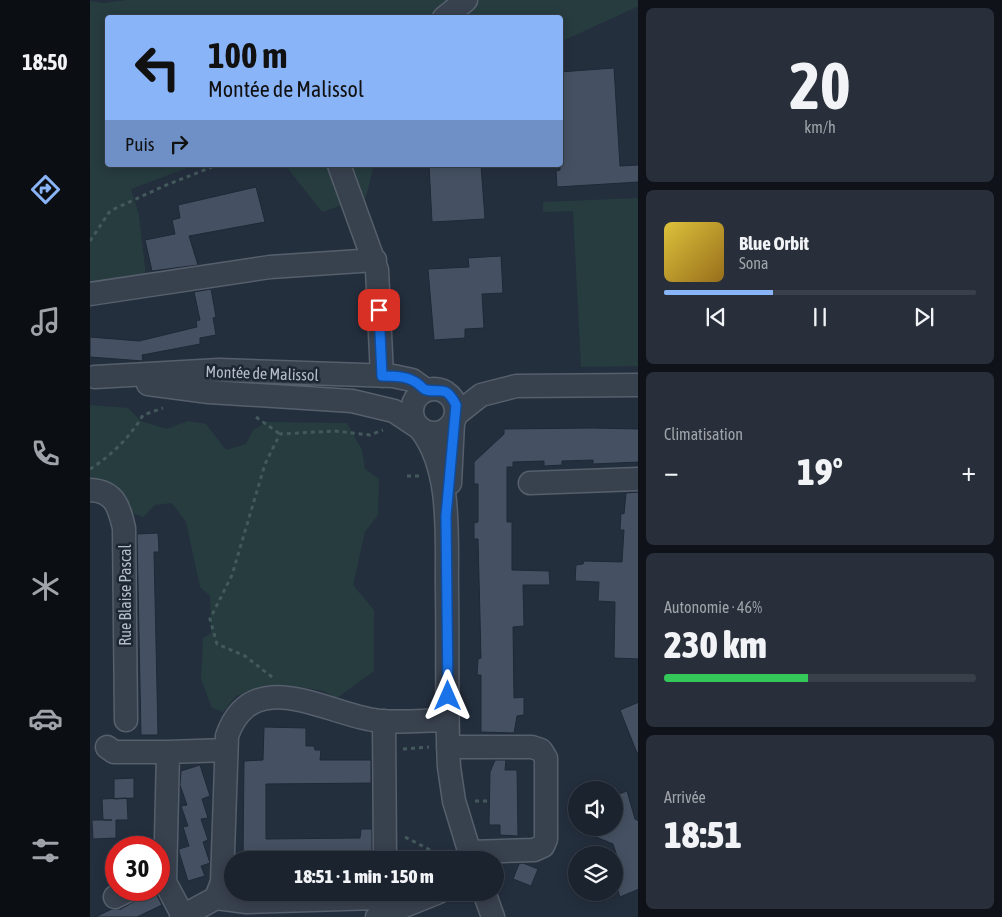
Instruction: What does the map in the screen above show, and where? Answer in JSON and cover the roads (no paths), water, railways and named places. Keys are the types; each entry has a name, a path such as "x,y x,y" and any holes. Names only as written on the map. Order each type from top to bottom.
{"street":[{"path":"448,15 466,0"},
{"path":"341,167 375,260 378,280 382,376"},
{"path":"90,294 270,267 375,260"},
{"name":"Montée de Malissol","path":"92,377 219,370 382,376 412,380 435,391"},
{"name":"Montée de Malissol","path":"92,377 209,392 352,401 394,411 420,428"},
{"path":"446,516 438,462 431,443 412,416 412,405 417,397 435,391 480,382 516,386 638,385"},
{"path":"420,428 428,433 438,434 448,429 455,418 481,394 516,386"},
{"path":"435,391 453,400 455,418 446,516 447,720 448,747 450,783 468,850 534,850 542,846 546,838 546,758 541,750 532,747 448,747"},
{"path":"530,483 638,479"},
{"name":"Rue Blaise Pascal","path":"90,490 102,490 112,498 120,512 124,528 126,720"},
{"path":"216,898 222,882 226,736 236,716 257,701 273,698 301,699 357,717 384,721 447,720"},
{"path":"384,721 385,851"},
{"path":"107,747 114,752 226,750"},
{"path":"164,836 168,752"},
{"path":"170,892 182,916 216,898 224,899"},
{"path":"239,901 280,901"},
{"path":"378,917 417,901"},
{"path":"487,901 493,917"}]}
